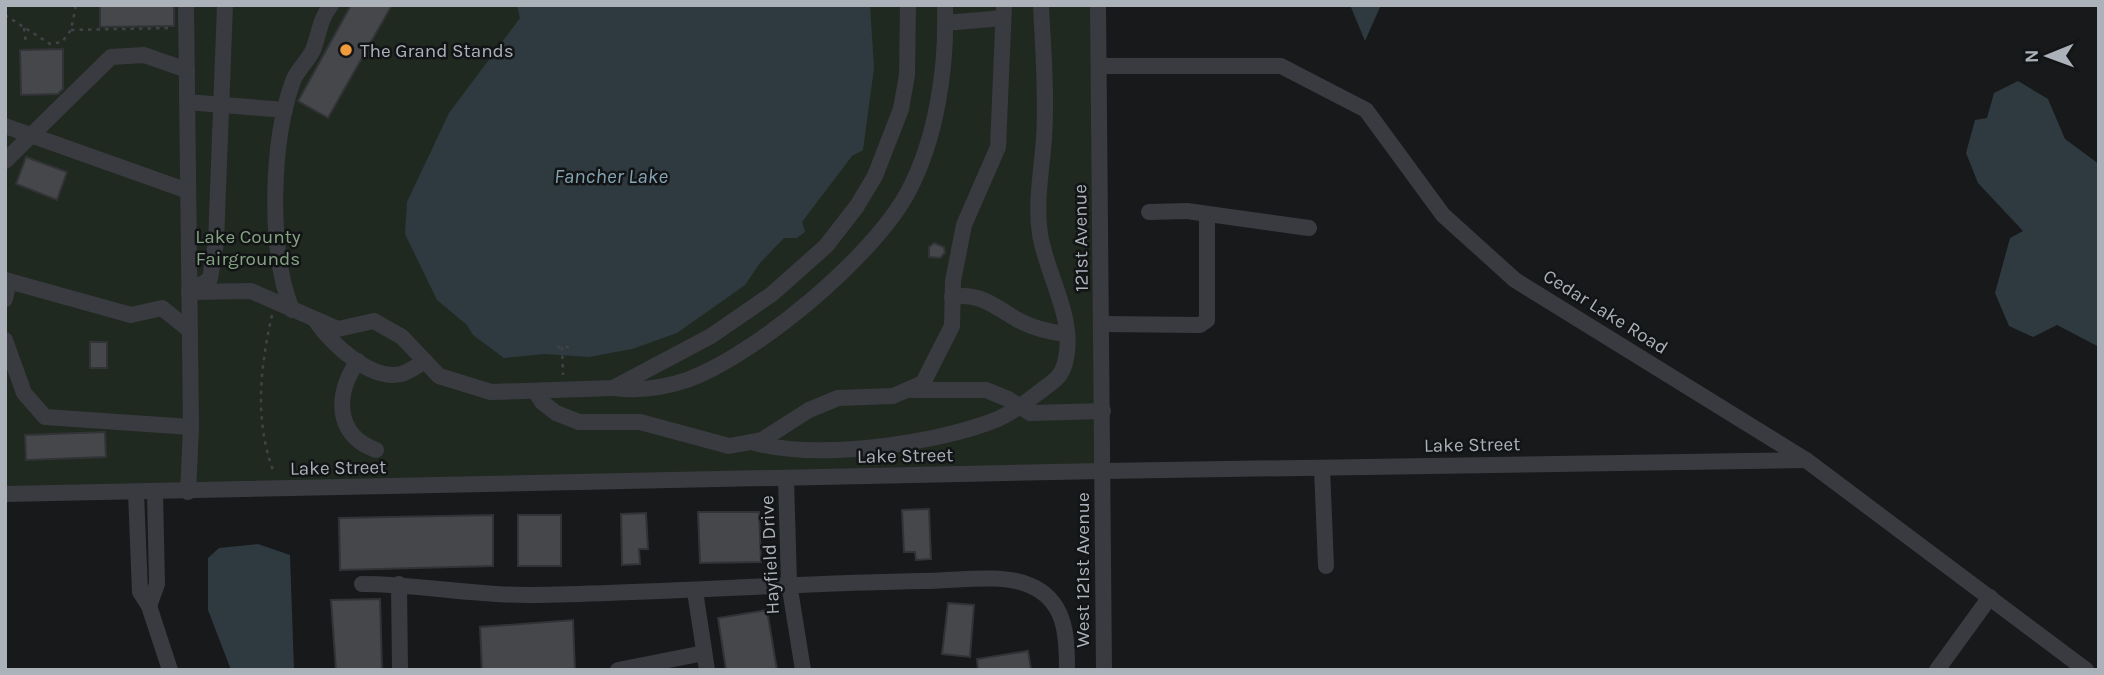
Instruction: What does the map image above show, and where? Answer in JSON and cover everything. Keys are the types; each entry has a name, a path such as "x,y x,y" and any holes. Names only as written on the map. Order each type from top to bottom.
{"street":[{"path":"186,5 191,427 188,492"},
{"path":"189,292 210,279 216,242 225,5"},
{"path":"292,310 283,287 275,228 281,124 293,78 312,52 325,12 331,5"},
{"path":"613,388 712,336 772,294 826,246 857,206 875,176 901,109 906,75 908,5"},
{"path":"189,292 251,291 338,329 374,321 402,337 439,376 491,392 613,388 637,390 687,380 713,368 790,317 886,226 909,191 933,124 946,23 945,5"},
{"path":"752,442 780,450 866,449 956,431 997,419 1021,407 1060,378 1066,361 1066,334 1057,290 1040,234 1038,206 1044,135 1041,5"},
{"name":"121st Avenue","path":"1098,5 1103,471"},
{"path":"535,391 542,402 556,413 579,422 640,422 729,446 762,440 809,410 838,398 893,396 923,383 952,326 953,297 964,225 998,147 1004,12 946,23"},
{"path":"5,161 111,57 144,55 187,70"},
{"name":"Cedar Lake Road","path":"1099,66 1281,66 1366,110 1443,215 1515,280 1806,460 2086,670"},
{"path":"187,102 285,110"},
{"path":"5,126 188,191"},
{"path":"1149,212 1207,214 1309,228"},
{"path":"1102,324 1200,324 1207,320 1207,214"},
{"path":"826,246 842,270"},
{"path":"5,299 7,281 131,315 162,308 188,329"},
{"path":"953,297 966,294 985,299 1018,320 1044,330 1066,334"},
{"path":"313,318 324,333 378,373 402,374 425,361"},
{"path":"5,340 24,393 46,416 191,427"},
{"path":"358,360 340,395 343,417 363,446 376,450"},
{"path":"906,390 986,390 1030,413 1102,411"},
{"name":"Lake Street","path":"5,494 1103,471 1806,460"},
{"path":"1322,468 1326,566"},
{"name":"West 121st Avenue","path":"1103,471 1104,670"},
{"name":"Hayfield Drive","path":"786,479 789,583 803,670"},
{"path":"136,492 140,592 149,606 170,670"},
{"path":"149,606 157,584 155,492"},
{"path":"362,584 399,584 484,595 695,591 789,583 1010,579 1029,584 1046,594 1057,607 1064,622 1067,670"},
{"path":"399,584 400,670"},
{"path":"695,591 707,670"},
{"path":"1937,670 1990,597"},
{"path":"618,670 704,653"}],"path":[{"path":"5,15 50,44 62,42 71,30 76,5"},
{"path":"24,28 26,43"},
{"path":"71,30 186,29"},
{"path":"275,302 261,364 260,425 280,489"},
{"path":"557,347 569,347"},
{"path":"562,347 563,362"}],"green space":[{"name":"Lake County Fairgrounds","path":"5,5 1101,5 1103,471 5,493"}],"water":[{"name":"Fancher Lake","path":"517,5 870,5 874,68 863,150 852,156 802,222 805,232 797,238 784,238 760,263 745,285 677,333 632,349 589,357 544,354 504,358 473,335 467,325 437,300 405,234 407,202 449,113 520,18"},
{"path":"1350,5 1381,5 1365,41"},
{"path":"2018,81 2048,99 2065,139 2099,164 2099,347 2057,325 2033,337 2009,326 1995,293 2010,238 2023,231 1978,183 1966,153 1975,120 1987,118 1994,93"},
{"path":"258,544 290,555 294,670 231,670 208,610 208,558 219,548"}],"building":[{"path":"100,5 174,5 174,26 100,27"},
{"name":"The Grand Stands","path":"351,5 392,5 328,118 298,101"},
{"path":"63,49 63,89 58,94 21,95 20,50"},
{"path":"26,157 67,172 57,200 16,184"},
{"path":"934,243 944,247 945,253 940,258 929,257 929,247"},
{"path":"90,342 107,342 107,368 90,368"},
{"path":"105,432 106,457 26,460 25,435"},
{"path":"929,509 931,559 916,560 915,552 904,552 902,510"},
{"path":"698,512 759,512 761,562 700,563"},
{"path":"646,513 648,549 639,549 640,564 622,565 621,514"},
{"path":"493,515 493,566 340,570 339,518"},
{"path":"518,515 561,515 561,566 518,566"},
{"path":"380,599 382,670 336,670 331,600"},
{"path":"948,603 974,605 970,657 942,654"},
{"path":"767,610 777,670 726,670 718,618"},
{"path":"573,620 575,670 482,670 480,627"},
{"path":"1028,651 1031,670 978,670 977,659"}],"place":[{"name":"The Grand Stands","path":"346,50"}]}
